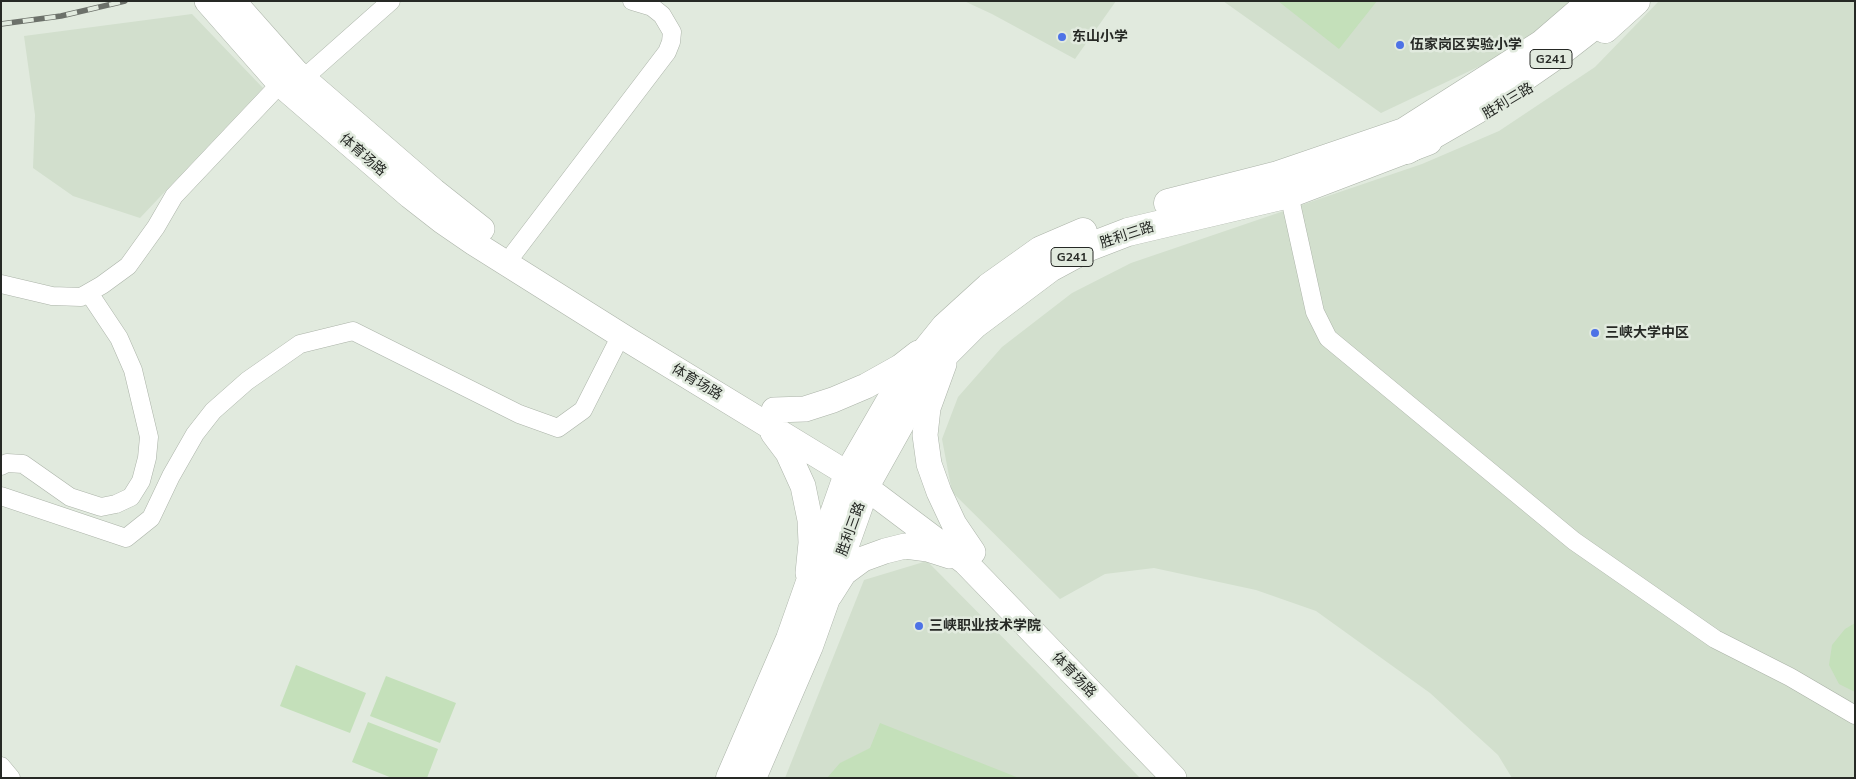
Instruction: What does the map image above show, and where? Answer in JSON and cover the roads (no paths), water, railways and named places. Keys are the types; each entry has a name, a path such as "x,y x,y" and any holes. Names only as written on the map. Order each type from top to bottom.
{"main road":[{"name":"体育场路","path":"207,1 410,196 442,221 621,335 770,417"},
{"name":"体育场路","path":"234,1 292,81 496,241 861,474 969,557 1187,778"},
{"name":"胜利三路","path":"943,344 974,325 1050,268 1089,248 1128,232 1289,194 1405,141 1542,44 1592,1"},
{"name":"G241","path":"1476,104 1550,48 1605,1"},
{"name":"G241","path":"1405,141 1476,104 1556,55 1619,1"},
{"name":"胜利三路","path":"730,778 790,639 815,599 861,474 919,390 943,344 945,327 990,287 1041,250 1121,215 1405,141 1482,117 1532,88 1577,54 1636,1"},
{"path":"815,599 810,520 803,486 770,417 805,409 866,386 943,344"},
{"path":"943,344 935,386 928,408 925,435 929,464 939,492 969,557"},
{"path":"815,599 863,559 885,551 905,546 969,557"},
{"name":"体育场路","path":"969,557 1174,778"},
{"name":"胜利三路","path":"752,778 809,646 815,599"}],"street":[{"path":"1,284 52,296 82,296 102,285 128,266 156,227 174,196 292,81 391,1"},
{"path":"514,253 667,52 672,32 662,15 652,7 632,1"},
{"path":"1289,194 1315,312 1328,338 1574,542 1715,639 1790,677 1855,716"},
{"path":"1,466 7,463 23,464 70,498 101,507 116,504 131,496 141,481 147,458 148,437 134,370 120,338 88,293"},
{"path":"1,496 126,538 150,518 195,434 213,410 247,381 300,344 353,331 520,414 558,428 583,410 621,335"},
{"path":"1,766 10,778"}],"railway":[{"path":"1,24 61,16 125,1"}],"place":[{"name":"东山小学","path":"1062,37"},
{"name":"伍家岗区实验小学","path":"1400,45"},
{"name":"三峡大学中区","path":"1595,333"},
{"name":"三峡职业技术学院","path":"919,626"}]}
